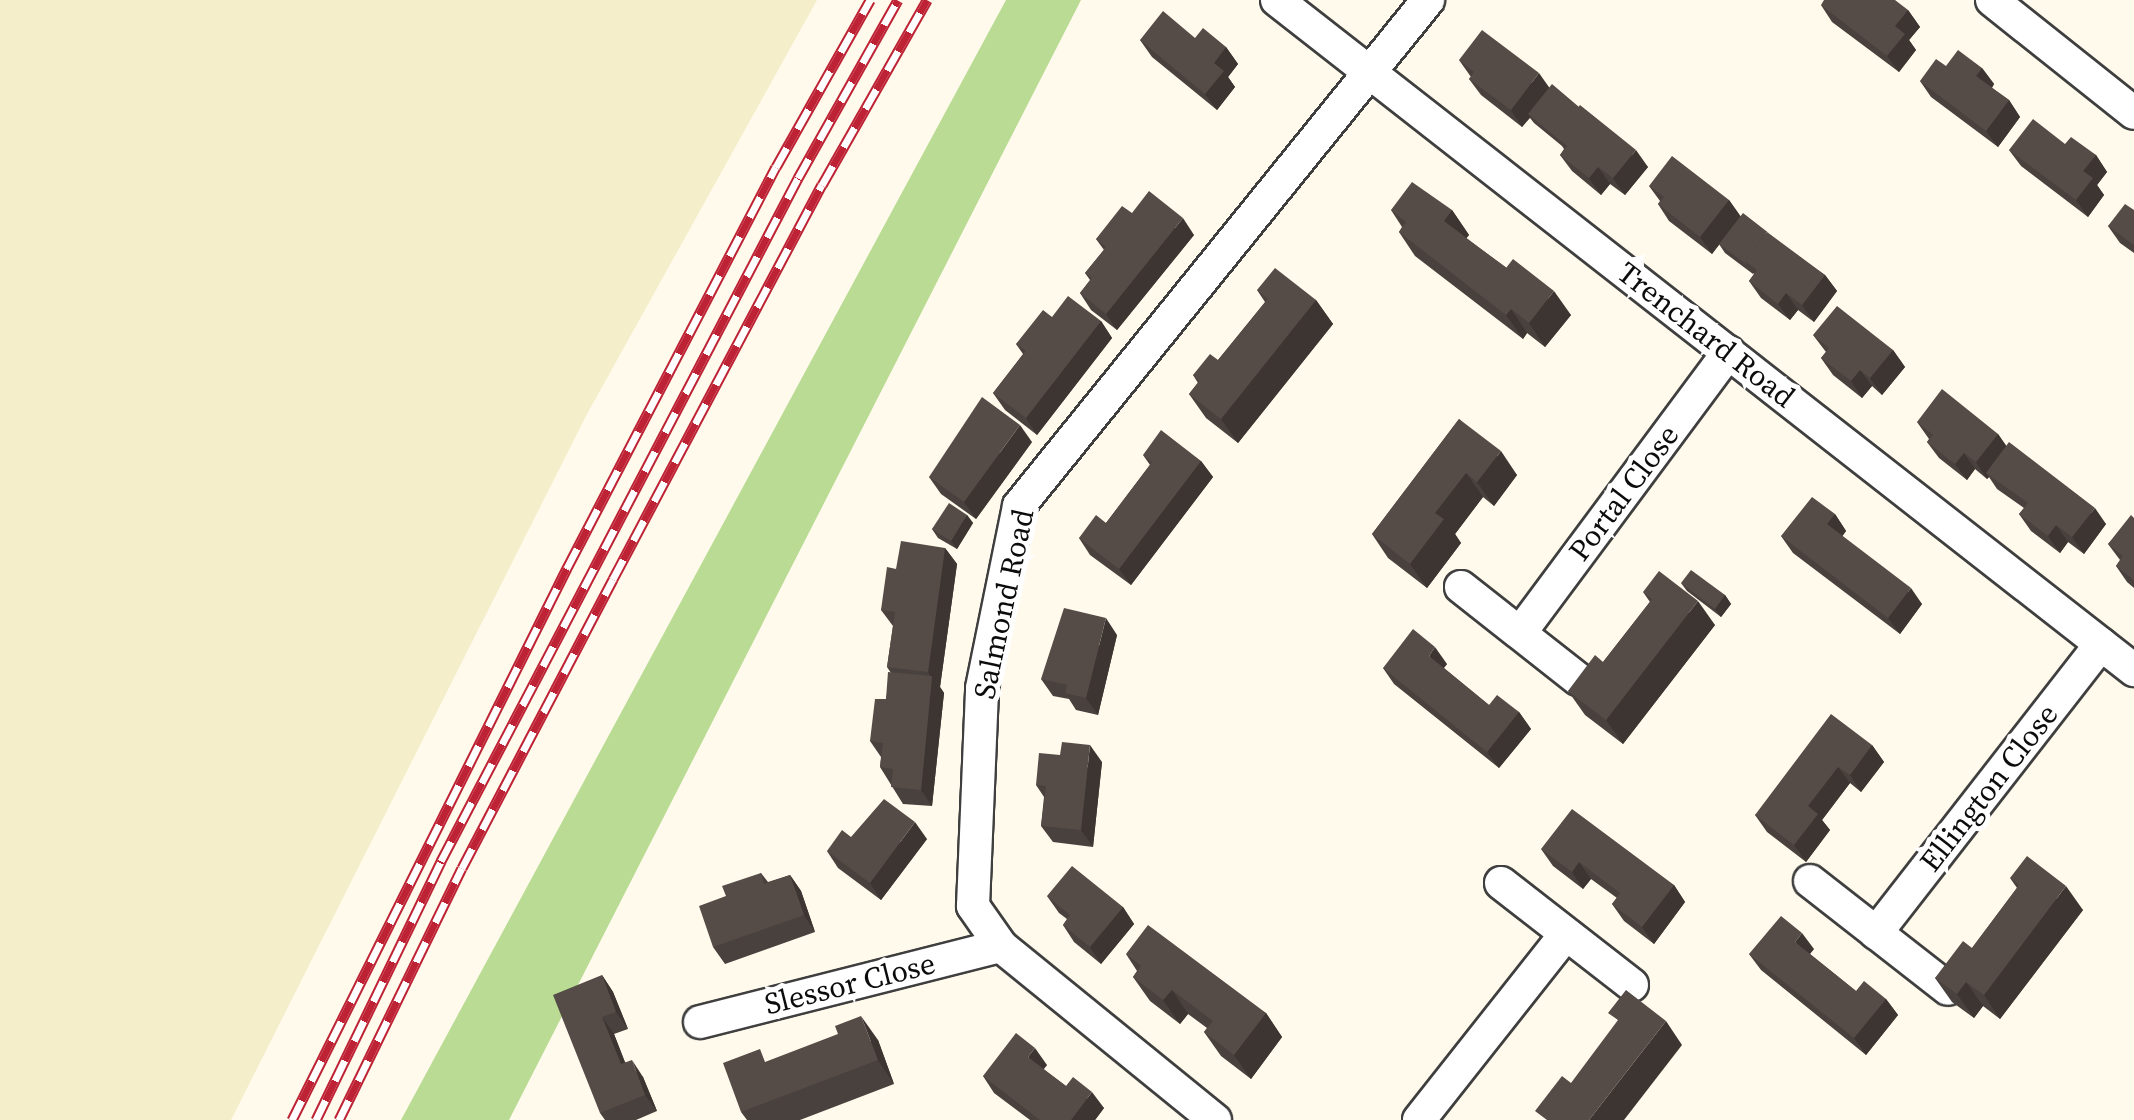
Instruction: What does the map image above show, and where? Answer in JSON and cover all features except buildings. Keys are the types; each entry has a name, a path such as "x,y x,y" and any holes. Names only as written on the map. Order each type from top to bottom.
{"street":[{"name":"Trenchard Road","path":"1277,0 2134,670"},
{"name":"Salmond Road","path":"1215,1120 1001,946 973,906 982,688 1019,506 1428,0"},
{"path":"1992,0 2134,113"},
{"name":"Portal Close","path":"1520,633 1729,352"},
{"path":"1461,587 1578,679"},
{"name":"Ellington Close","path":"1876,933 2102,644"},
{"path":"1810,882 1948,989"},
{"path":"1501,883 1632,985"},
{"path":"1419,1120 1566,934"},
{"name":"Slessor Close","path":"700,1022 1001,946"}],"shaded area":[{"path":"0,0 817,0 586,416 231,1120 0,1120"}],"green space":[{"path":"1006,0 1081,0 509,1120 401,1120"}],"railway":[{"path":"292,1120 567,568 776,167 870,0"},
{"path":"316,1120 441,861 798,178 898,0"},
{"path":"339,1120 462,868 613,579 822,185 927,0"}]}
